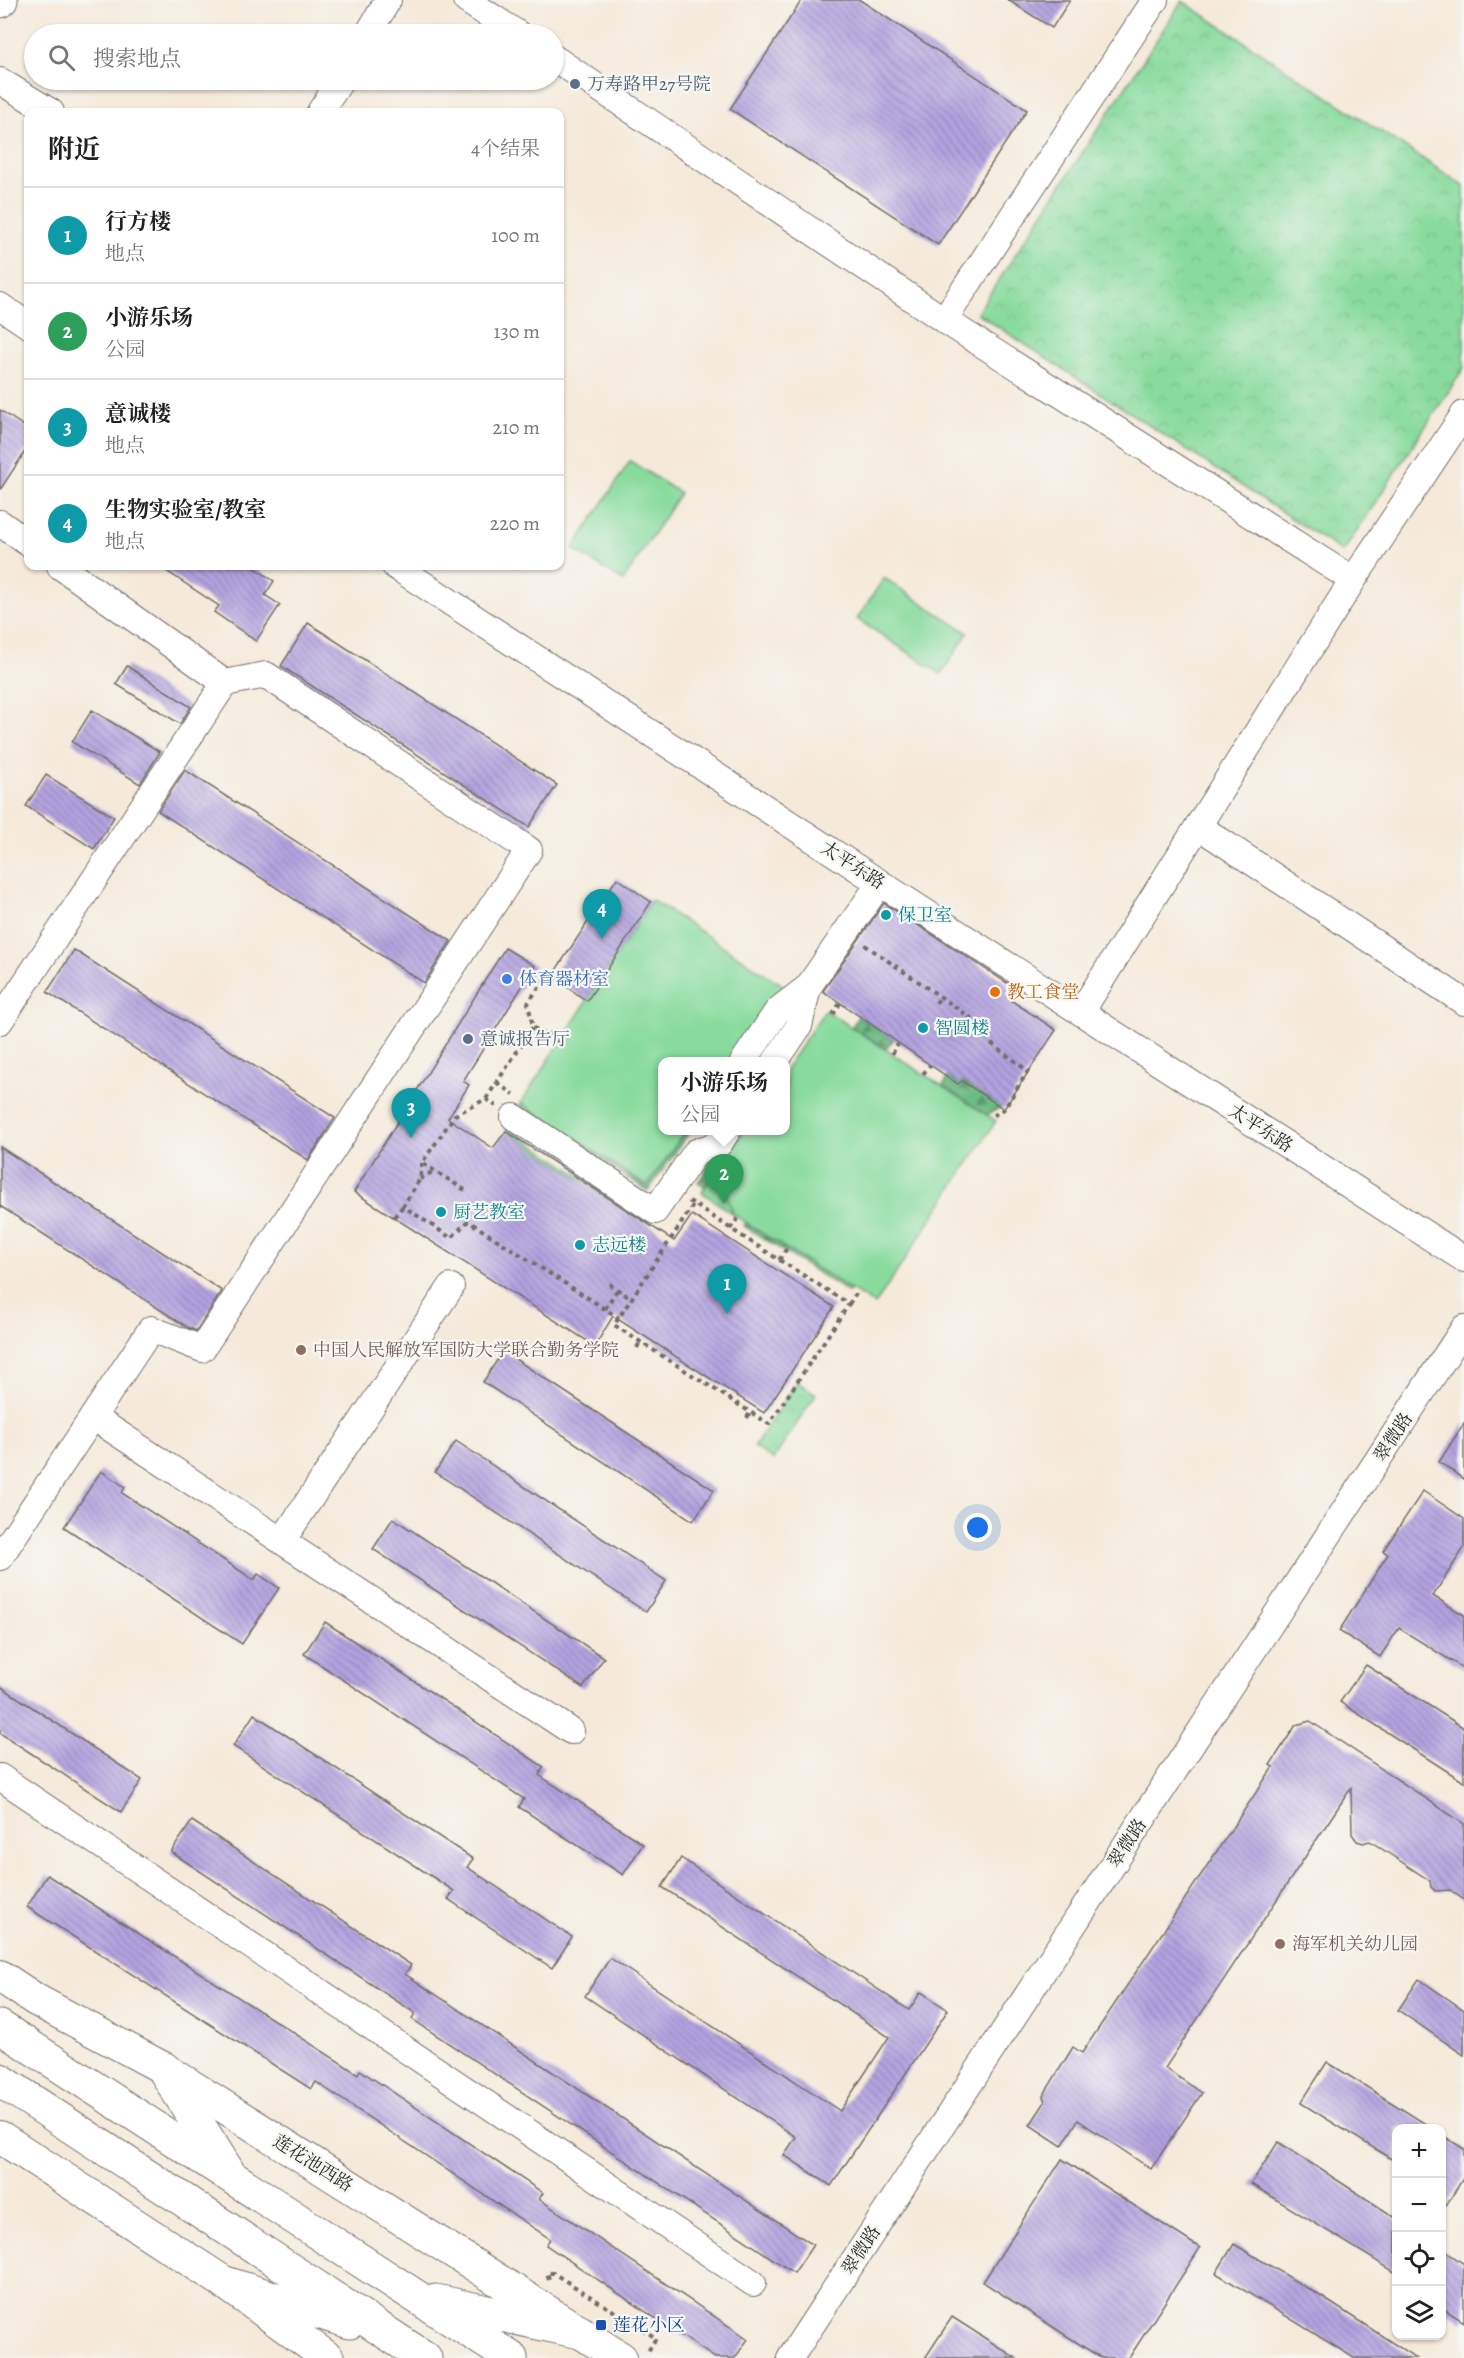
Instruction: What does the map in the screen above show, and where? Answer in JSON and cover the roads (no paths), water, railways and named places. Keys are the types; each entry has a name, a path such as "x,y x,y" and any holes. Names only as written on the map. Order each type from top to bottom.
{"highway":[{"path":"0,2027 511,2358"},
{"path":"164,2068 233,2179"},
{"path":"0,2080 425,2358"},
{"path":"225,2283 387,2334"},
{"path":"415,2296 580,2332"}],"street":[{"path":"374,24 387,0"},
{"path":"466,0 503,24"},
{"path":"944,320 1155,0"},
{"path":"564,65 944,320 1353,579"},
{"path":"0,81 44,108"},
{"path":"323,108 334,90"},
{"path":"0,306 24,322"},
{"path":"1081,1012 1353,579 1464,414"},
{"path":"0,523 24,540"},
{"path":"66,570 225,683"},
{"name":"太平东路","path":"401,570 880,883 1464,1259"},
{"path":"0,1021 225,683 266,675 529,850 202,1349 151,1329 0,1557"},
{"path":"1198,826 1464,1002"},
{"path":"746,1057 778,1010 808,987 880,883"},
{"path":"778,1057 799,1026 808,987"},
{"path":"518,1108 655,1211 671,1189 696,1141 719,1144 725,1135"},
{"path":"282,1541 451,1287"},
{"name":"翠微路","path":"790,2358 1464,1328"},
{"path":"93,1417 571,1731"},
{"path":"0,1777 753,2283"},
{"name":"莲花池西路","path":"0,1976 36,2000 164,2068 621,2358"},
{"path":"0,2137 225,2283 328,2358"}],"place":[{"name":"万寿路甲27号院","path":"575,84"},
{"name":"保卫室","path":"886,915"},
{"name":"生物实验室/教室","path":"602,939"},
{"name":"体育器材室","path":"507,979"},
{"name":"教工食堂","path":"995,992"},
{"name":"智圆楼","path":"923,1028"},
{"name":"意诚报告厅","path":"468,1039"},
{"name":"意诚楼","path":"411,1138"},
{"name":"小游乐场","path":"724,1204"},
{"name":"厨艺教室","path":"441,1212"},
{"name":"志远楼","path":"580,1245"},
{"name":"行方楼","path":"727,1314"},
{"name":"中国人民解放军国防大学联合勤务学院","path":"301,1350"},
{"name":"海军机关幼儿园","path":"1280,1944"},
{"name":"莲花小区","path":"601,2325"}]}
